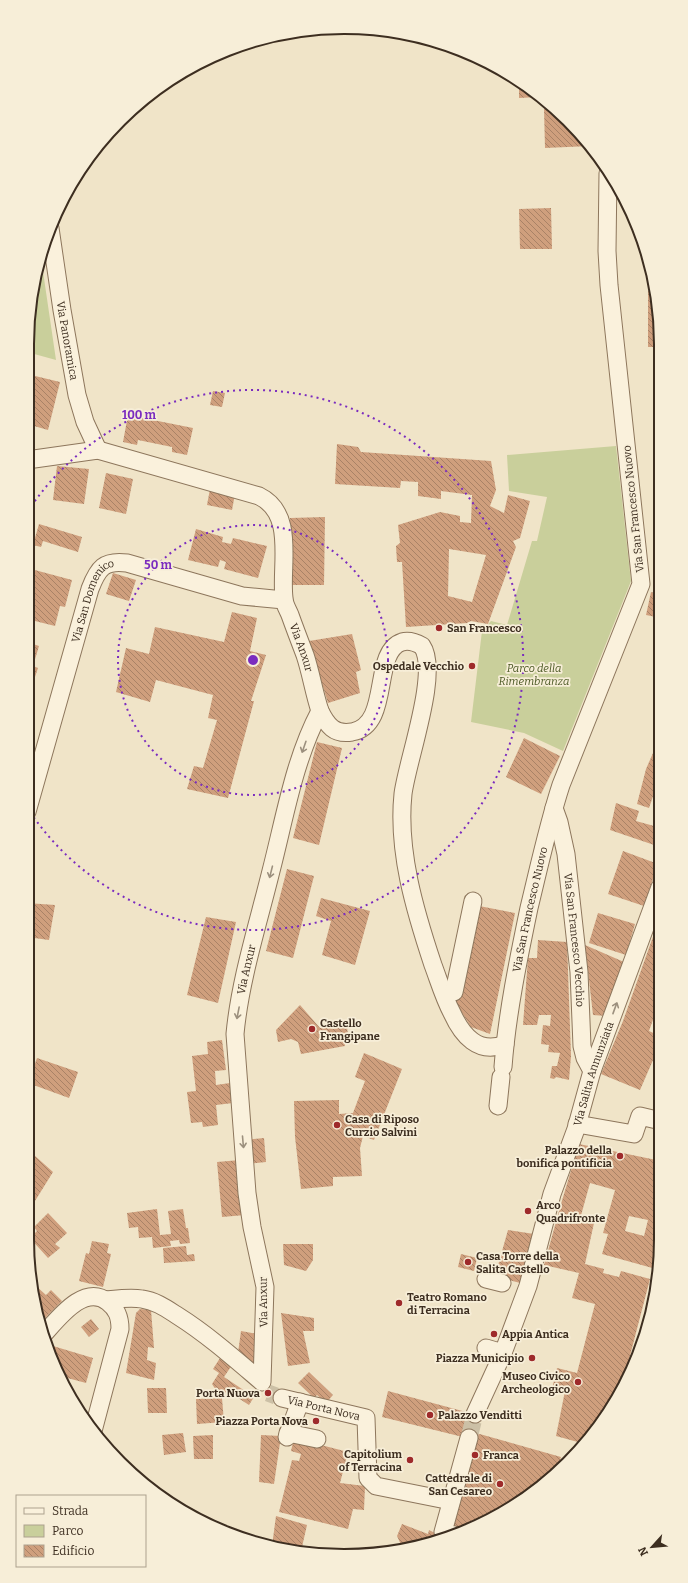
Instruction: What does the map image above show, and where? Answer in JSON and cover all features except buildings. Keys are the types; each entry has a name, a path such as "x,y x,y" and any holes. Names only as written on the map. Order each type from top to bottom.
{"street":[{"name":"Via San Francesco Nuovo","path":"498,1106 505,1044 524,928 554,808 561,785 641,584 609,285 607,251 608,182"},
{"name":"Via Panoramica","path":"52,240 77,395 85,422 98,450"},
{"name":"Via Anxur","path":"34,459 98,450 259,496 271,503 276,509 282,523 284,600 305,657 320,712 308,735 297,768 248,965 237,1014 235,1034 247,1193 264,1287 273,1393"},
{"name":"Via San Domenico","path":"34,787 90,588 102,566 113,562 127,563 250,597 284,600"},
{"path":"320,712 328,724 338,731 348,732 361,729 369,721 373,714 378,700 389,651 399,643 411,641 417,643 424,650 428,666 426,682 403,794 402,833 408,872 415,905 426,944 454,1018 465,1034 478,1045 489,1047 505,1044"},
{"name":"Via San Francesco Vecchio","path":"554,808 566,854 579,972 582,1046 585,1058 592,1071"},
{"path":"454,992 472,901"},
{"name":"Via Salita Annunziata","path":"503,1353 528,1286 550,1201 572,1140 592,1071 654,903"},
{"path":"577,1124 634,1134 640,1116 654,1119"},
{"path":"48,1330 78,1300 87,1297 96,1297 106,1300 135,1298 146,1300 160,1304 221,1346 273,1393"},
{"path":"95,1424 120,1329 118,1312 106,1300"},
{"path":"475,1414 503,1353 486,1348"},
{"name":"Via Porta Nova","path":"273,1393 300,1402 366,1418 368,1478 376,1486 451,1501"},
{"path":"300,1402 288,1435 317,1439"},
{"path":"445,1533 443,1532 469,1438"}],"green space":[{"path":"43,272 56,360 34,354 37,304"},
{"name":"Parco della Rimembranza","path":"616,446 631,581 563,751 524,733 471,722 482,631 491,621 507,625 532,541 537,541 547,497 509,491 507,455"}],"tunnel":[{"path":"268,1393 276,1396"},
{"path":"469,1438 475,1414"}],"place":[{"name":"San Francesco","path":"439,628"},
{"name":"Ospedale Vecchio","path":"472,666"},
{"name":"Castello Frangipane","path":"312,1029"},
{"name":"Casa di Riposo Curzio Salvini","path":"337,1125"},
{"name":"Palazzo della bonifica pontificia","path":"620,1156"},
{"name":"Arco Quadrifronte","path":"528,1211"},
{"name":"Casa Torre della Salita Castello","path":"468,1262"},
{"name":"Teatro Romano di Terracina","path":"399,1303"},
{"name":"Appia Antica","path":"494,1334"},
{"name":"Piazza Municipio","path":"532,1358"},
{"name":"Museo Civico Archeologico","path":"578,1382"},
{"name":"Porta Nuova","path":"268,1393"},
{"name":"Palazzo Venditti","path":"430,1415"},
{"name":"Piazza Porta Nova","path":"316,1421"},
{"name":"Franca","path":"475,1455"},
{"name":"Capitolium of Terracina","path":"410,1460"},
{"name":"Cattedrale di San Cesareo","path":"500,1484"}]}
